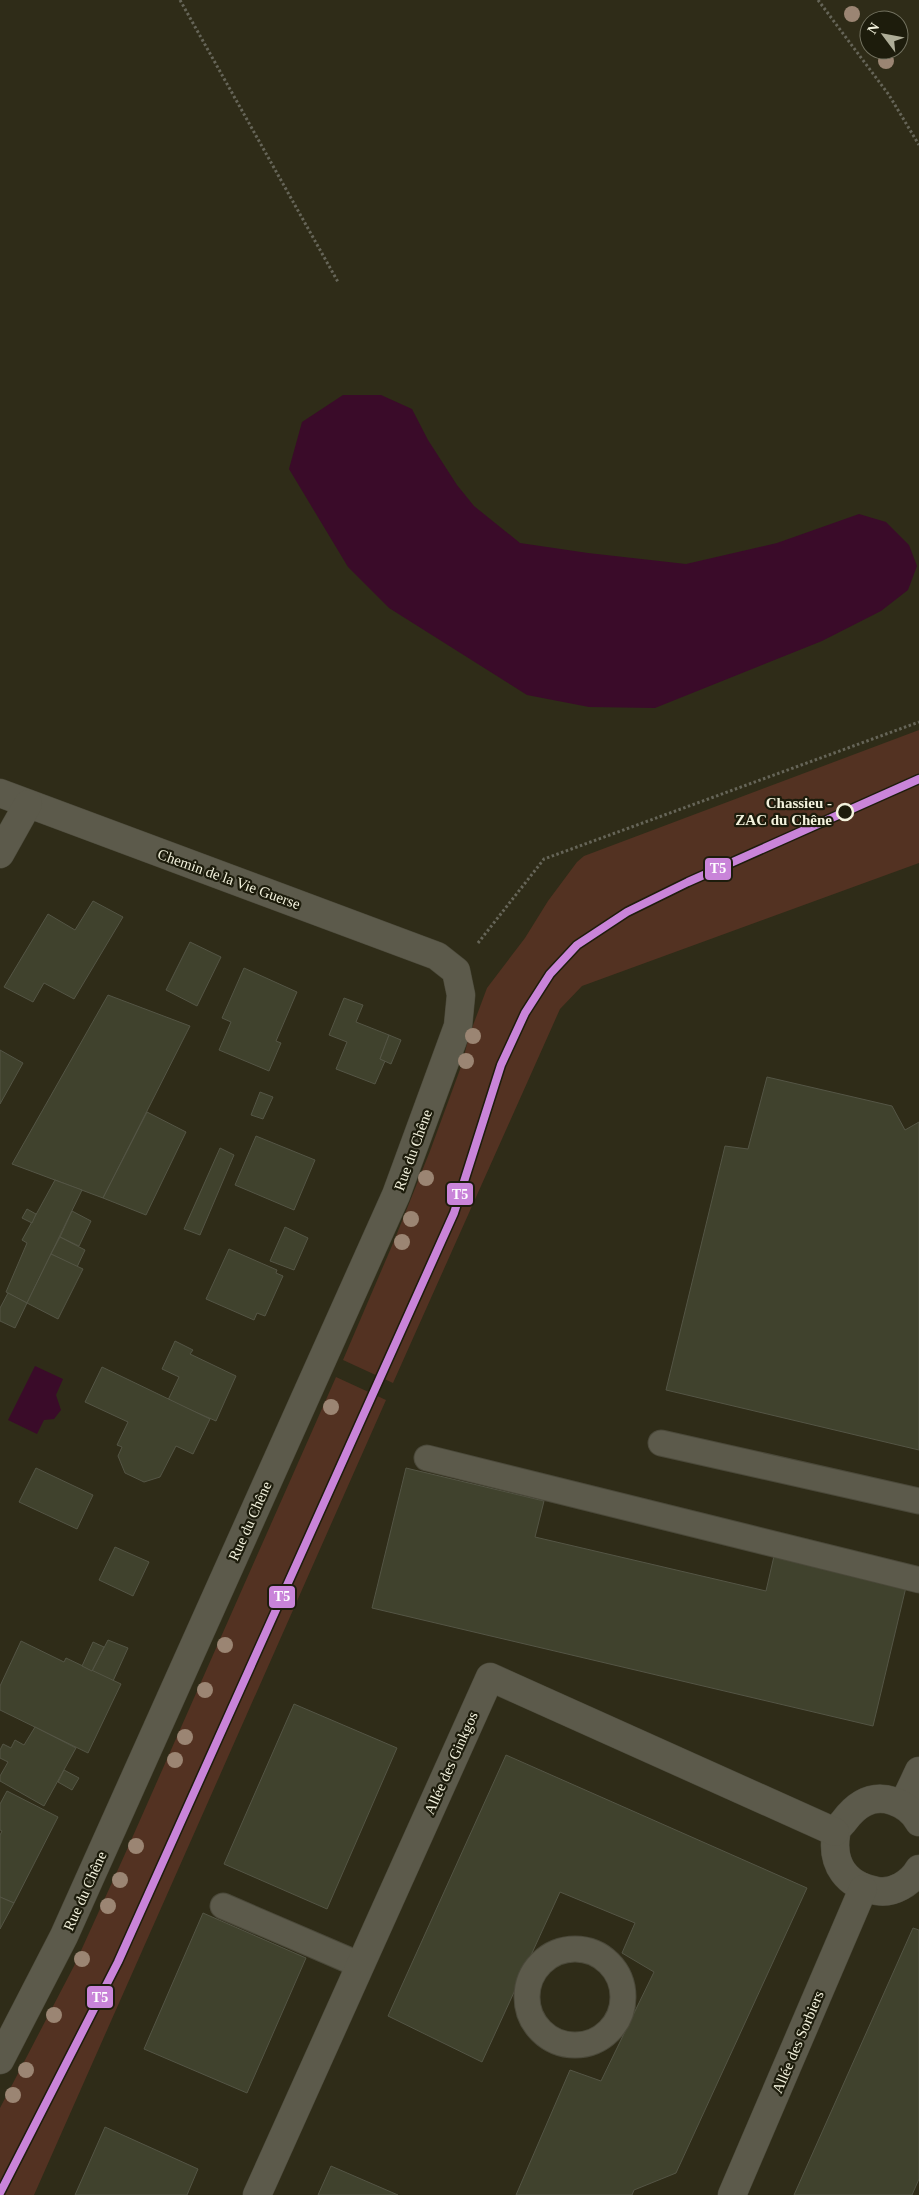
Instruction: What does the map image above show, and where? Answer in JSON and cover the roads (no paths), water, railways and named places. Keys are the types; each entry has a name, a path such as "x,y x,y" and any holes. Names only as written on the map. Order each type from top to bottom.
{"street":[{"name":"Chemin de la Vie Guerse","path":"0,793 436,956 456,970"},
{"path":"0,854 28,804"},
{"name":"Rue du Chêne","path":"0,2060 64,1936 396,1196 458,1026 461,995 456,970"},
{"name":"Allée des Ginkgos","path":"257,2195 490,1677 836,1832"},
{"path":"919,1771 911,1813 888,1800 876,1799 855,1807 836,1832 836,1859 846,1877 863,1889 881,1892 899,1888 915,1877 919,1870"},
{"name":"Allée des Sorbiers","path":"732,2195 863,1889"}],"lane":[{"path":"661,1443 919,1501"},
{"path":"427,1458 919,1580"},
{"path":"223,1906 360,1965"}],"place":[{"name":"Chassieu - ZAC du Chêne","path":"845,812"}]}
